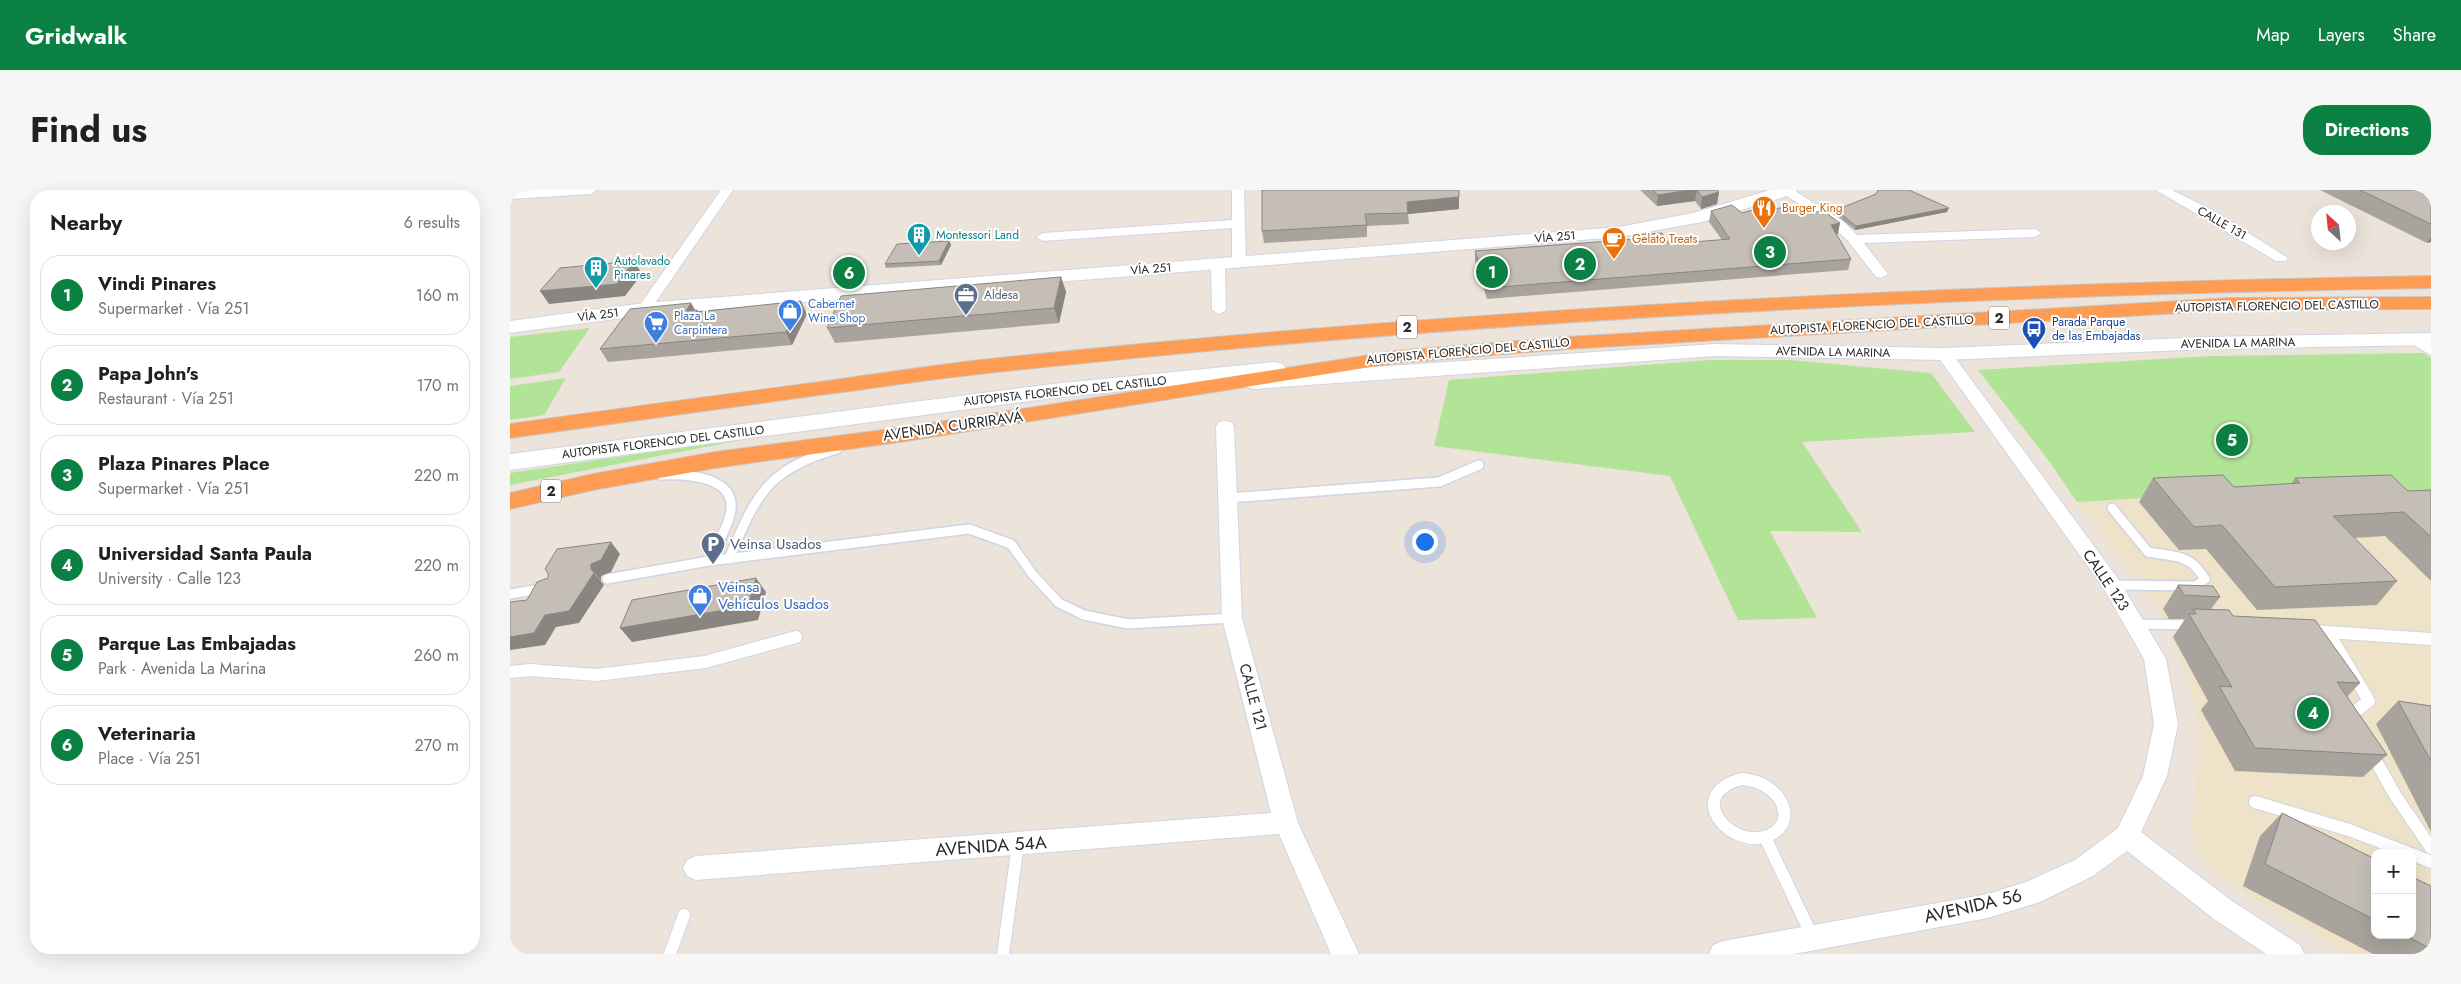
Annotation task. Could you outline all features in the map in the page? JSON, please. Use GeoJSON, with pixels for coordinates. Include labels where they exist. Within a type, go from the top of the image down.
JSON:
{"type":"FeatureCollection","features":[{"type":"Feature","properties":{"kind":"highway"},"geometry":{"type":"LineString","coordinates":[[2308,283],[2431,268]]}},
{"type":"Feature","properties":{"kind":"highway","name":"AUTOPISTA FLORENCIO DEL CASTILLO"},"geometry":{"type":"LineString","coordinates":[[510,431],[966,369],[1366,330],[1898,297],[2308,283],[2431,282]]}},
{"type":"Feature","properties":{"kind":"highway","name":"AUTOPISTA FLORENCIO DEL CASTILLO"},"geometry":{"type":"LineString","coordinates":[[1396,357],[1567,342],[2230,304],[2431,302]]}},
{"type":"Feature","properties":{"kind":"highway"},"geometry":{"type":"LineString","coordinates":[[1567,342],[1715,350]]}},
{"type":"Feature","properties":{"kind":"highway","name":"AVENIDA CURRIRAVÁ"},"geometry":{"type":"LineString","coordinates":[[510,501],[593,482],[715,460],[906,434],[1236,384],[1396,357]]}},
{"type":"Feature","properties":{"kind":"main road","name":"VÍA 251"},"geometry":{"type":"LineString","coordinates":[[510,327],[644,309],[1619,232],[1696,218],[1786,190]]}},
{"type":"Feature","properties":{"kind":"main road","name":"AVENIDA LA MARINA"},"geometry":{"type":"LineString","coordinates":[[1236,384],[1715,350],[1944,354],[2210,343],[2422,339]]}},
{"type":"Feature","properties":{"kind":"main road","name":"AUTOPISTA FLORENCIO DEL CASTILLO"},"geometry":{"type":"LineString","coordinates":[[510,462],[1052,391],[1396,357]]}},
{"type":"Feature","properties":{"kind":"street"},"geometry":{"type":"LineString","coordinates":[[510,195],[591,190]]}},
{"type":"Feature","properties":{"kind":"street"},"geometry":{"type":"LineString","coordinates":[[644,309],[727,190]]}},
{"type":"Feature","properties":{"kind":"street"},"geometry":{"type":"LineString","coordinates":[[1238,190],[1238,262]]}},
{"type":"Feature","properties":{"kind":"street"},"geometry":{"type":"LineString","coordinates":[[1786,190],[1838,224],[1854,239],[1881,274]]}},
{"type":"Feature","properties":{"kind":"street","name":"CALLE 131"},"geometry":{"type":"LineString","coordinates":[[2162,190],[2207,213],[2281,258]]}},
{"type":"Feature","properties":{"kind":"street"},"geometry":{"type":"LineString","coordinates":[[1043,237],[1238,224]]}},
{"type":"Feature","properties":{"kind":"street"},"geometry":{"type":"LineString","coordinates":[[1854,239],[2035,233]]}},
{"type":"Feature","properties":{"kind":"street"},"geometry":{"type":"LineString","coordinates":[[1218,264],[1218,310]]}},
{"type":"Feature","properties":{"kind":"street"},"geometry":{"type":"LineString","coordinates":[[2422,339],[2431,350]]}},
{"type":"Feature","properties":{"kind":"street","name":"CALLE 123"},"geometry":{"type":"LineString","coordinates":[[1944,354],[2112,585],[2155,659],[2166,724],[2155,776],[2127,836]]}},
{"type":"Feature","properties":{"kind":"street","name":"CALLE 121"},"geometry":{"type":"LineString","coordinates":[[1225,426],[1232,618],[1286,824],[1345,954]]}},
{"type":"Feature","properties":{"kind":"street","name":"AVENIDA 54A"},"geometry":{"type":"LineString","coordinates":[[696,868],[1286,824]]}},
{"type":"Feature","properties":{"kind":"street"},"geometry":{"type":"LineString","coordinates":[[2127,836],[2223,910],[2290,954]]}},
{"type":"Feature","properties":{"kind":"street","name":"AVENIDA 56"},"geometry":{"type":"LineString","coordinates":[[1724,954],[1988,906],[2031,893],[2084,868],[2127,836]]}},
{"type":"Feature","properties":{"kind":"lane"},"geometry":{"type":"LineString","coordinates":[[728,559],[750,508],[774,479],[794,465],[822,453],[906,434]]}},
{"type":"Feature","properties":{"kind":"lane"},"geometry":{"type":"LineString","coordinates":[[1228,498],[1439,482],[1479,465]]}},
{"type":"Feature","properties":{"kind":"lane"},"geometry":{"type":"LineString","coordinates":[[593,482],[667,475],[702,478],[719,484],[728,492],[732,511],[709,561]]}},
{"type":"Feature","properties":{"kind":"lane"},"geometry":{"type":"LineString","coordinates":[[2112,508],[2148,552],[2183,556],[2193,561],[2204,579],[2196,586],[2112,585]]}},
{"type":"Feature","properties":{"kind":"lane"},"geometry":{"type":"LineString","coordinates":[[607,578],[709,561],[969,528],[1011,544],[1033,575],[1059,603],[1084,615],[1128,624],[1205,622],[1232,618]]}},
{"type":"Feature","properties":{"kind":"lane"},"geometry":{"type":"LineString","coordinates":[[510,594],[552,587]]}},
{"type":"Feature","properties":{"kind":"lane"},"geometry":{"type":"LineString","coordinates":[[2135,624],[2202,626]]}},
{"type":"Feature","properties":{"kind":"lane"},"geometry":{"type":"LineString","coordinates":[[2299,630],[2431,638]]}},
{"type":"Feature","properties":{"kind":"lane"},"geometry":{"type":"LineString","coordinates":[[2328,632],[2370,701],[2353,713],[2353,722],[2396,795],[2431,848]]}},
{"type":"Feature","properties":{"kind":"lane"},"geometry":{"type":"LineString","coordinates":[[510,672],[530,670],[596,674],[705,662],[796,637]]}},
{"type":"Feature","properties":{"kind":"lane"},"geometry":{"type":"LineString","coordinates":[[1742,779],[1763,784],[1773,791],[1784,805],[1786,815],[1780,830],[1765,837],[1747,839],[1724,827],[1714,811],[1714,800],[1721,786],[1731,781],[1742,779]]}},
{"type":"Feature","properties":{"kind":"lane"},"geometry":{"type":"LineString","coordinates":[[2255,802],[2349,830],[2398,849]]}},
{"type":"Feature","properties":{"kind":"lane"},"geometry":{"type":"LineString","coordinates":[[1765,837],[1813,939]]}},
{"type":"Feature","properties":{"kind":"lane"},"geometry":{"type":"LineString","coordinates":[[1002,954],[1018,844]]}},
{"type":"Feature","properties":{"kind":"lane"},"geometry":{"type":"LineString","coordinates":[[2416,856],[2431,862]]}},
{"type":"Feature","properties":{"kind":"lane"},"geometry":{"type":"LineString","coordinates":[[670,954],[684,915]]}},
{"type":"Feature","properties":{"kind":"shaded area"},"geometry":{"type":"Polygon","coordinates":[[[2208,494],[2431,514],[2431,954],[2347,954],[2249,896],[2209,868],[2195,849],[2191,823],[2196,791],[2199,732],[2191,694],[2172,636],[2148,595],[2077,502],[2208,494]]]}},
{"type":"Feature","properties":{"kind":"green space"},"geometry":{"type":"Polygon","coordinates":[[[590,328],[559,372],[510,379],[510,337],[590,328]]]}},
{"type":"Feature","properties":{"kind":"green space"},"geometry":{"type":"Polygon","coordinates":[[[2423,353],[2431,358],[2431,491],[2208,494],[2077,502],[2049,461],[1978,370],[2210,356],[2423,353]]]}},
{"type":"Feature","properties":{"kind":"green space"},"geometry":{"type":"Polygon","coordinates":[[[1710,360],[1790,360],[1931,373],[1975,432],[1802,442],[1862,532],[1770,531],[1817,618],[1738,620],[1670,476],[1434,446],[1449,380],[1710,360]]]}},
{"type":"Feature","properties":{"kind":"green space"},"geometry":{"type":"Polygon","coordinates":[[[566,378],[544,415],[510,420],[510,386],[566,378]]]}},
{"type":"Feature","properties":{"kind":"green space"},"geometry":{"type":"Polygon","coordinates":[[[772,434],[510,485],[510,473],[772,434]]]}},
{"type":"Feature","properties":{"kind":"building"},"geometry":{"type":"Polygon","coordinates":[[[1262,190],[1459,190],[1459,197],[1407,202],[1408,213],[1365,214],[1367,225],[1262,231],[1262,190]]]}},
{"type":"Feature","properties":{"kind":"building"},"geometry":{"type":"Polygon","coordinates":[[[1653,190],[1690,190],[1658,195],[1653,190]]]}},
{"type":"Feature","properties":{"kind":"building"},"geometry":{"type":"Polygon","coordinates":[[[1697,190],[1717,190],[1719,192],[1702,197],[1697,190]]]}},
{"type":"Feature","properties":{"kind":"building"},"geometry":{"type":"Polygon","coordinates":[[[1878,190],[1909,190],[1949,208],[1856,226],[1836,210],[1876,194],[1878,190]]]}},
{"type":"Feature","properties":{"kind":"building"},"geometry":{"type":"Polygon","coordinates":[[[2360,190],[2431,190],[2431,224],[2360,190]]]}},
{"type":"Feature","properties":{"kind":"building"},"geometry":{"type":"Polygon","coordinates":[[[1732,205],[1742,213],[1763,207],[1771,209],[1799,206],[1811,214],[1822,210],[1840,223],[1831,225],[1851,259],[1487,288],[1475,251],[1637,239],[1635,235],[1662,233],[1669,244],[1730,239],[1711,211],[1732,205]]]}},
{"type":"Feature","properties":{"kind":"building","name":"Montessori Land"},"geometry":{"type":"Polygon","coordinates":[[[949,241],[939,261],[885,264],[897,244],[949,241]]]}},
{"type":"Feature","properties":{"kind":"building"},"geometry":{"type":"Polygon","coordinates":[[[634,261],[617,284],[540,291],[560,268],[634,261]]]}},
{"type":"Feature","properties":{"kind":"building"},"geometry":{"type":"Polygon","coordinates":[[[1061,277],[1054,308],[827,328],[841,296],[1061,277]]]}},
{"type":"Feature","properties":{"kind":"building"},"geometry":{"type":"Polygon","coordinates":[[[801,301],[786,332],[600,349],[630,309],[691,303],[686,311],[697,310],[696,312],[801,301]]]}},
{"type":"Feature","properties":{"kind":"building"},"geometry":{"type":"Polygon","coordinates":[[[2223,475],[2234,487],[2300,483],[2295,478],[2391,475],[2408,491],[2431,490],[2431,537],[2404,512],[2333,516],[2397,581],[2275,587],[2222,525],[2194,527],[2153,478],[2223,475]]]}},
{"type":"Feature","properties":{"kind":"building"},"geometry":{"type":"Polygon","coordinates":[[[611,542],[601,560],[591,564],[591,569],[594,573],[569,611],[545,615],[534,633],[510,637],[510,602],[527,600],[537,582],[548,578],[548,573],[545,569],[557,549],[611,542]]]}},
{"type":"Feature","properties":{"kind":"building"},"geometry":{"type":"Polygon","coordinates":[[[756,578],[748,606],[620,628],[632,600],[756,578]]]}},
{"type":"Feature","properties":{"kind":"building"},"geometry":{"type":"Polygon","coordinates":[[[2178,585],[2213,586],[2220,597],[2184,595],[2178,585]]]}},
{"type":"Feature","properties":{"kind":"building"},"geometry":{"type":"Polygon","coordinates":[[[2193,609],[2229,610],[2233,616],[2315,620],[2360,683],[2337,682],[2387,755],[2255,748],[2219,686],[2232,687],[2189,614],[2196,614],[2193,609]]]}},
{"type":"Feature","properties":{"kind":"building"},"geometry":{"type":"Polygon","coordinates":[[[2398,701],[2431,706],[2431,761],[2398,701]]]}},
{"type":"Feature","properties":{"kind":"building"},"geometry":{"type":"Polygon","coordinates":[[[2282,813],[2371,857],[2371,918],[2265,864],[2282,813]]]}},
{"type":"Feature","properties":{"kind":"building"},"geometry":{"type":"Polygon","coordinates":[[[2416,879],[2431,886],[2431,949],[2412,939],[2416,939],[2416,879]]]}},
{"type":"Feature","properties":{"kind":"place","name":"Burger King"},"geometry":{"type":"Point","coordinates":[1764,229]}},
{"type":"Feature","properties":{"kind":"place","name":"Plaza Pinares Place"},"geometry":{"type":"Point","coordinates":[1770,252]}},
{"type":"Feature","properties":{"kind":"place","name":"Montessori Land"},"geometry":{"type":"Point","coordinates":[919,256]}},
{"type":"Feature","properties":{"kind":"place","name":"Gelato Treats"},"geometry":{"type":"Point","coordinates":[1614,260]}},
{"type":"Feature","properties":{"kind":"place","name":"Papa John's"},"geometry":{"type":"Point","coordinates":[1580,264]}},
{"type":"Feature","properties":{"kind":"place","name":"Vindi Pinares"},"geometry":{"type":"Point","coordinates":[1492,272]}},
{"type":"Feature","properties":{"kind":"place","name":"Veterinaria"},"geometry":{"type":"Point","coordinates":[849,273]}},
{"type":"Feature","properties":{"kind":"place","name":"Autolavado Pinares"},"geometry":{"type":"Point","coordinates":[596,289]}},
{"type":"Feature","properties":{"kind":"place","name":"Aldesa"},"geometry":{"type":"Point","coordinates":[966,316]}},
{"type":"Feature","properties":{"kind":"place","name":"Cabernet Wine Shop"},"geometry":{"type":"Point","coordinates":[790,332]}},
{"type":"Feature","properties":{"kind":"place","name":"Plaza La Carpintera"},"geometry":{"type":"Point","coordinates":[656,344]}},
{"type":"Feature","properties":{"kind":"place","name":"Parada Parque de las Embajadas"},"geometry":{"type":"Point","coordinates":[2034,350]}},
{"type":"Feature","properties":{"kind":"place","name":"Parque Las Embajadas"},"geometry":{"type":"Point","coordinates":[2232,440]}},
{"type":"Feature","properties":{"kind":"place","name":"Veinsa Usados"},"geometry":{"type":"Point","coordinates":[713,565]}},
{"type":"Feature","properties":{"kind":"place","name":"Veinsa Vehículos Usados"},"geometry":{"type":"Point","coordinates":[700,617]}},
{"type":"Feature","properties":{"kind":"place","name":"Universidad Santa Paula"},"geometry":{"type":"Point","coordinates":[2313,713]}}]}
